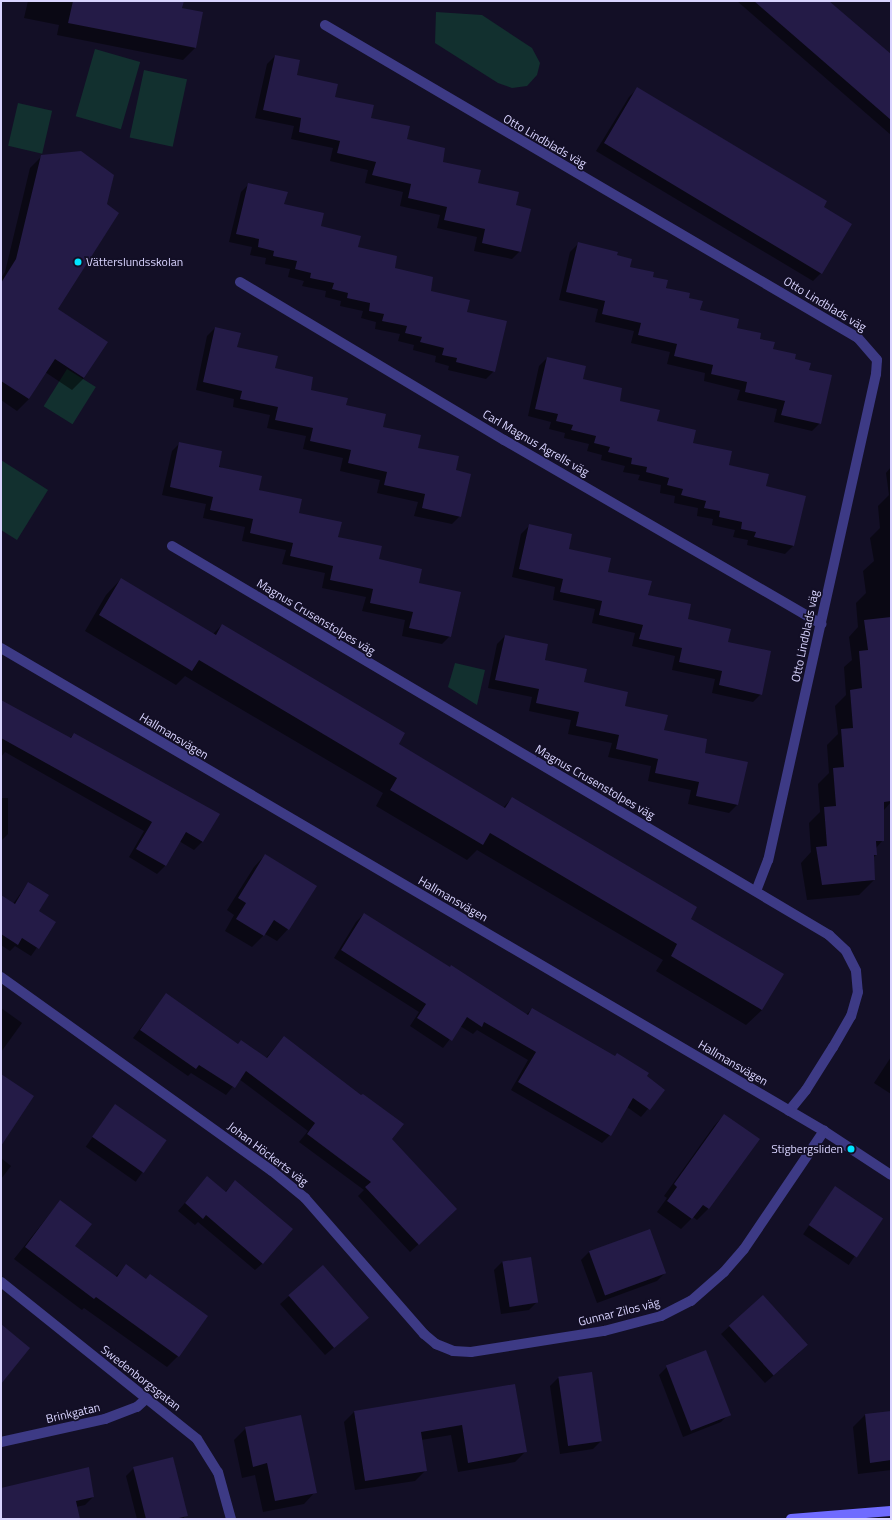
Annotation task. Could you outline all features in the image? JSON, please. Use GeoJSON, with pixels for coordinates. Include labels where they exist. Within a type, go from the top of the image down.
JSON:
{"type":"FeatureCollection","features":[{"type":"Feature","properties":{"kind":"street","name":"Otto Lindblads väg"},"geometry":{"type":"LineString","coordinates":[[325,25],[858,338],[868,347],[876,360],[876,374],[768,860],[756,891]]}},
{"type":"Feature","properties":{"kind":"street","name":"Carl Magnus Agrells väg"},"geometry":{"type":"LineString","coordinates":[[240,282],[821,624]]}},
{"type":"Feature","properties":{"kind":"street","name":"Magnus Crusenstolpes väg"},"geometry":{"type":"LineString","coordinates":[[172,546],[829,935],[846,951],[856,971],[858,992],[851,1016],[806,1090],[789,1110]]}},
{"type":"Feature","properties":{"kind":"street","name":"Hallmansvägen"},"geometry":{"type":"LineString","coordinates":[[1,648],[789,1110],[891,1175]]}},
{"type":"Feature","properties":{"kind":"street","name":"Johan Höckerts väg"},"geometry":{"type":"LineString","coordinates":[[1,977],[272,1171],[299,1194],[424,1334],[436,1344],[453,1351],[472,1352],[502,1348]]}},
{"type":"Feature","properties":{"kind":"street","name":"Gunnar Zilos väg"},"geometry":{"type":"LineString","coordinates":[[502,1348],[604,1331],[661,1316],[691,1301],[724,1272],[744,1249],[824,1131]]}},
{"type":"Feature","properties":{"kind":"street","name":"Swedenborgsgatan"},"geometry":{"type":"LineString","coordinates":[[1,1282],[49,1323],[147,1398],[196,1439],[218,1472],[231,1519]]}},
{"type":"Feature","properties":{"kind":"street","name":"Brinkgatan"},"geometry":{"type":"LineString","coordinates":[[1,1442],[105,1420],[137,1407],[147,1398]]}},
{"type":"Feature","properties":{"kind":"street"},"geometry":{"type":"LineString","coordinates":[[791,1519],[891,1511]]}},
{"type":"Feature","properties":{"kind":"green space"},"geometry":{"type":"Polygon","coordinates":[[[436,12],[482,15],[532,48],[540,63],[537,75],[527,86],[512,88],[498,83],[435,43],[436,12]]]}},
{"type":"Feature","properties":{"kind":"green space"},"geometry":{"type":"Polygon","coordinates":[[[95,49],[140,62],[121,129],[76,116],[95,49]]]}},
{"type":"Feature","properties":{"kind":"green space"},"geometry":{"type":"Polygon","coordinates":[[[144,70],[187,79],[173,147],[130,137],[144,70]]]}},
{"type":"Feature","properties":{"kind":"green space"},"geometry":{"type":"Polygon","coordinates":[[[18,103],[52,111],[42,154],[8,146],[18,103]]]}},
{"type":"Feature","properties":{"kind":"green space"},"geometry":{"type":"Polygon","coordinates":[[[67,369],[96,387],[73,424],[44,406],[67,369]]]}},
{"type":"Feature","properties":{"kind":"green space"},"geometry":{"type":"Polygon","coordinates":[[[1,460],[48,490],[17,540],[1,530],[1,460]]]}},
{"type":"Feature","properties":{"kind":"green space"},"geometry":{"type":"Polygon","coordinates":[[[455,663],[485,670],[477,705],[448,687],[455,663]]]}},
{"type":"Feature","properties":{"kind":"building"},"geometry":{"type":"Polygon","coordinates":[[[73,1],[184,1],[182,8],[203,12],[196,48],[68,23],[73,1]]]}},
{"type":"Feature","properties":{"kind":"building"},"geometry":{"type":"Polygon","coordinates":[[[754,1],[829,1],[891,54],[891,120],[754,1]]]}},
{"type":"Feature","properties":{"kind":"building"},"geometry":{"type":"Polygon","coordinates":[[[275,55],[300,60],[297,75],[338,84],[335,97],[374,105],[371,118],[410,126],[407,139],[445,148],[443,162],[481,170],[478,183],[519,192],[516,205],[531,209],[521,252],[482,243],[485,229],[444,220],[447,207],[408,198],[411,184],[372,175],[376,162],[337,153],[340,141],[299,132],[301,118],[263,110],[275,55]]]}},
{"type":"Feature","properties":{"kind":"building"},"geometry":{"type":"Polygon","coordinates":[[[637,87],[827,201],[824,207],[852,224],[822,274],[604,143],[637,87]]]}},
{"type":"Feature","properties":{"kind":"building"},"geometry":{"type":"Polygon","coordinates":[[[81,151],[114,175],[107,204],[119,213],[58,309],[108,342],[84,378],[55,359],[29,399],[1,381],[1,283],[16,259],[41,155],[81,151]]]}},
{"type":"Feature","properties":{"kind":"building"},"geometry":{"type":"Polygon","coordinates":[[[248,183],[288,192],[284,204],[324,213],[321,226],[361,236],[358,247],[397,256],[395,268],[433,277],[431,291],[470,300],[467,312],[507,321],[495,372],[456,362],[457,358],[442,355],[444,348],[420,342],[422,337],[405,333],[407,326],[382,321],[384,314],[369,311],[370,303],[347,298],[348,293],[332,289],[334,283],[310,278],[311,273],[295,269],[297,261],[273,256],[274,251],[258,247],[259,239],[236,234],[248,183]]]}},
{"type":"Feature","properties":{"kind":"building"},"geometry":{"type":"Polygon","coordinates":[[[578,242],[618,252],[617,255],[632,259],[630,267],[654,272],[653,277],[668,280],[666,288],[690,293],[689,298],[703,301],[700,310],[739,319],[737,328],[761,333],[760,339],[775,342],[773,349],[796,354],[795,359],[811,363],[809,370],[832,375],[821,424],[781,415],[785,401],[745,392],[747,382],[711,374],[713,365],[674,356],[677,344],[638,335],[641,323],[602,314],[605,301],[566,292],[578,242]]]}},
{"type":"Feature","properties":{"kind":"building"},"geometry":{"type":"Polygon","coordinates":[[[215,327],[241,333],[237,347],[278,356],[275,368],[313,377],[311,390],[348,398],[346,405],[386,414],[383,427],[421,435],[418,448],[459,456],[456,470],[471,474],[461,517],[422,508],[425,494],[384,485],[387,472],[348,463],[351,450],[310,441],[313,428],[275,420],[278,407],[240,399],[242,391],[203,382],[215,327]]]}},
{"type":"Feature","properties":{"kind":"building"},"geometry":{"type":"Polygon","coordinates":[[[547,357],[586,366],[583,379],[622,388],[620,401],[660,410],[657,421],[696,430],[693,443],[732,451],[729,465],[769,474],[766,486],[806,496],[794,546],[754,537],[756,532],[741,529],[742,522],[719,517],[720,511],[704,508],[706,501],[681,495],[683,489],[667,485],[669,478],[646,472],[647,467],[631,464],[632,458],[608,452],[610,447],[594,443],[596,436],[571,430],[573,425],[556,421],[558,414],[535,409],[547,357]]]}},
{"type":"Feature","properties":{"kind":"building"},"geometry":{"type":"Polygon","coordinates":[[[179,442],[222,451],[219,467],[262,476],[259,490],[302,499],[299,513],[342,522],[338,537],[382,546],[379,559],[422,569],[419,583],[461,592],[451,637],[409,628],[413,612],[370,603],[373,589],[330,580],[333,566],[290,556],[293,543],[250,533],[253,519],[210,510],[213,497],[170,487],[179,442]]]}},
{"type":"Feature","properties":{"kind":"building"},"geometry":{"type":"Polygon","coordinates":[[[529,524],[572,534],[569,549],[611,558],[608,572],[652,581],[648,595],[691,604],[688,619],[731,629],[728,642],[771,651],[762,695],[719,685],[722,671],[679,662],[682,648],[639,639],[643,625],[599,615],[602,601],[560,592],[563,579],[519,569],[529,524]]]}},
{"type":"Feature","properties":{"kind":"building"},"geometry":{"type":"Polygon","coordinates":[[[121,578],[216,635],[222,624],[405,733],[399,744],[505,808],[512,797],[697,907],[691,919],[784,974],[762,1010],[671,956],[677,944],[490,833],[483,845],[390,790],[397,778],[199,660],[192,671],[99,615],[121,578]]]}},
{"type":"Feature","properties":{"kind":"building"},"geometry":{"type":"Polygon","coordinates":[[[891,617],[891,801],[884,802],[884,841],[876,841],[877,855],[874,855],[875,880],[822,885],[816,847],[827,846],[824,807],[836,806],[833,768],[844,767],[841,729],[853,728],[850,690],[862,688],[859,651],[868,650],[864,620],[891,617]]]}},
{"type":"Feature","properties":{"kind":"building"},"geometry":{"type":"Polygon","coordinates":[[[505,635],[548,644],[545,660],[587,669],[584,682],[628,692],[625,706],[668,715],[664,730],[707,739],[705,753],[748,762],[738,805],[696,796],[699,782],[655,773],[658,759],[616,749],[619,735],[576,726],[579,712],[536,703],[539,689],[495,680],[505,635]]]}},
{"type":"Feature","properties":{"kind":"building"},"geometry":{"type":"Polygon","coordinates":[[[1,700],[71,738],[74,733],[220,814],[203,842],[186,832],[166,866],[136,849],[152,822],[1,738],[1,700]]]}},
{"type":"Feature","properties":{"kind":"building"},"geometry":{"type":"Polygon","coordinates":[[[265,854],[317,886],[289,930],[274,920],[264,936],[236,919],[246,903],[238,898],[265,854]]]}},
{"type":"Feature","properties":{"kind":"building"},"geometry":{"type":"Polygon","coordinates":[[[28,882],[49,895],[39,911],[56,922],[39,949],[22,938],[18,945],[1,934],[1,895],[15,904],[28,882]]]}},
{"type":"Feature","properties":{"kind":"building"},"geometry":{"type":"Polygon","coordinates":[[[364,913],[450,967],[451,965],[528,1015],[532,1008],[615,1056],[617,1053],[649,1073],[647,1076],[665,1090],[650,1110],[633,1098],[611,1136],[518,1082],[536,1052],[484,1022],[482,1027],[467,1017],[452,1041],[417,1018],[426,1004],[341,950],[364,913]]]}},
{"type":"Feature","properties":{"kind":"building"},"geometry":{"type":"Polygon","coordinates":[[[166,993],[238,1044],[241,1040],[267,1058],[284,1036],[361,1095],[363,1094],[404,1124],[392,1139],[457,1209],[419,1245],[365,1187],[371,1182],[307,1134],[315,1123],[246,1071],[235,1088],[199,1065],[196,1069],[140,1030],[166,993]]]}},
{"type":"Feature","properties":{"kind":"building"},"geometry":{"type":"Polygon","coordinates":[[[1,1074],[34,1096],[1,1146],[1,1074]]]}},
{"type":"Feature","properties":{"kind":"building"},"geometry":{"type":"Polygon","coordinates":[[[115,1104],[167,1140],[144,1173],[92,1137],[115,1104]]]}},
{"type":"Feature","properties":{"kind":"building"},"geometry":{"type":"Polygon","coordinates":[[[724,1114],[760,1139],[709,1209],[703,1205],[692,1219],[667,1201],[677,1187],[674,1184],[724,1114]]]}},
{"type":"Feature","properties":{"kind":"building"},"geometry":{"type":"Polygon","coordinates":[[[207,1176],[226,1192],[235,1180],[293,1229],[263,1264],[206,1215],[203,1219],[185,1203],[207,1176]]]}},
{"type":"Feature","properties":{"kind":"building"},"geometry":{"type":"Polygon","coordinates":[[[835,1186],[883,1218],[857,1257],[809,1225],[835,1186]]]}},
{"type":"Feature","properties":{"kind":"building"},"geometry":{"type":"Polygon","coordinates":[[[60,1200],[92,1224],[75,1246],[117,1277],[126,1264],[146,1279],[150,1274],[208,1316],[179,1357],[96,1297],[94,1299],[25,1247],[60,1200]]]}},
{"type":"Feature","properties":{"kind":"building"},"geometry":{"type":"Polygon","coordinates":[[[650,1229],[666,1273],[605,1295],[589,1251],[650,1229]]]}},
{"type":"Feature","properties":{"kind":"building"},"geometry":{"type":"Polygon","coordinates":[[[531,1257],[538,1302],[510,1307],[502,1262],[531,1257]]]}},
{"type":"Feature","properties":{"kind":"building"},"geometry":{"type":"Polygon","coordinates":[[[323,1265],[369,1318],[334,1348],[288,1295],[323,1265]]]}},
{"type":"Feature","properties":{"kind":"building"},"geometry":{"type":"Polygon","coordinates":[[[763,1295],[808,1345],[774,1376],[729,1326],[763,1295]]]}},
{"type":"Feature","properties":{"kind":"building"},"geometry":{"type":"Polygon","coordinates":[[[1,1324],[30,1348],[1,1384],[1,1324]]]}},
{"type":"Feature","properties":{"kind":"building"},"geometry":{"type":"Polygon","coordinates":[[[706,1350],[731,1415],[691,1431],[666,1365],[706,1350]]]}},
{"type":"Feature","properties":{"kind":"building"},"geometry":{"type":"Polygon","coordinates":[[[592,1372],[602,1441],[568,1446],[558,1377],[592,1372]]]}},
{"type":"Feature","properties":{"kind":"building"},"geometry":{"type":"Polygon","coordinates":[[[515,1384],[527,1452],[468,1463],[462,1425],[421,1432],[427,1471],[365,1481],[354,1411],[515,1384]]]}},
{"type":"Feature","properties":{"kind":"building"},"geometry":{"type":"Polygon","coordinates":[[[891,1411],[891,1460],[870,1463],[865,1414],[891,1411]]]}},
{"type":"Feature","properties":{"kind":"building"},"geometry":{"type":"Polygon","coordinates":[[[301,1415],[317,1493],[275,1501],[267,1463],[253,1467],[245,1427],[301,1415]]]}},
{"type":"Feature","properties":{"kind":"building"},"geometry":{"type":"Polygon","coordinates":[[[173,1457],[188,1516],[174,1519],[146,1519],[133,1467],[173,1457]]]}},
{"type":"Feature","properties":{"kind":"building"},"geometry":{"type":"Polygon","coordinates":[[[89,1467],[94,1497],[76,1501],[80,1519],[1,1519],[1,1488],[89,1467]]]}},
{"type":"Feature","properties":{"kind":"place","name":"Vätterslundsskolan"},"geometry":{"type":"Point","coordinates":[78,262]}},
{"type":"Feature","properties":{"kind":"place","name":"Stigbergsliden"},"geometry":{"type":"Point","coordinates":[851,1149]}}]}
